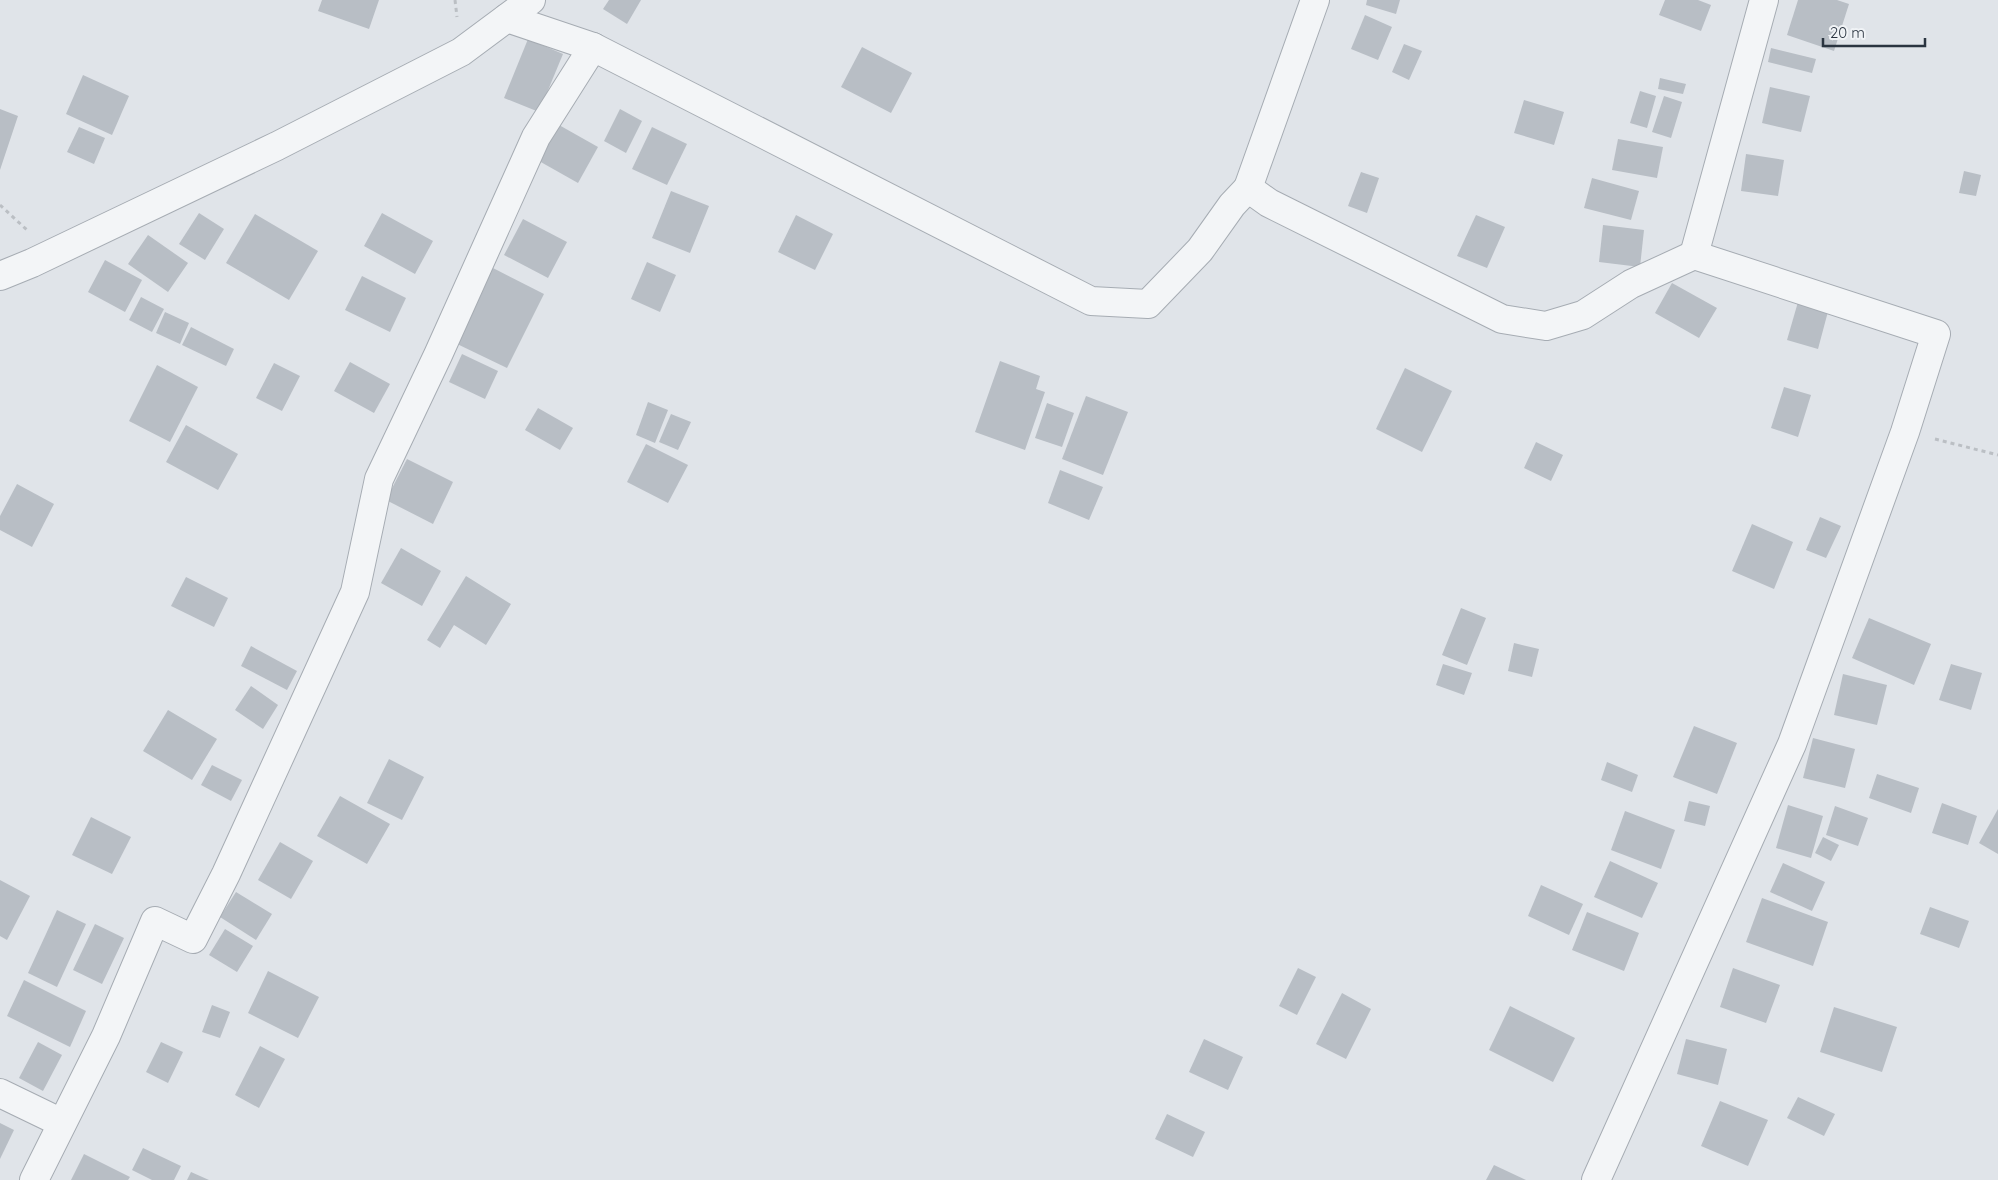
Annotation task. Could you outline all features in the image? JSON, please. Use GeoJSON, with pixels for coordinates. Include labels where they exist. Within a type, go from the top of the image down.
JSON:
{"type":"FeatureCollection","features":[{"type":"Feature","properties":{"kind":"street"},"geometry":{"type":"LineString","coordinates":[[0,276],[32,263],[278,146],[461,52],[531,0]]}},
{"type":"Feature","properties":{"kind":"street"},"geometry":{"type":"LineString","coordinates":[[507,18],[593,47],[1091,301],[1148,304],[1200,250],[1232,205],[1248,188],[1315,0]]}},
{"type":"Feature","properties":{"kind":"street"},"geometry":{"type":"LineString","coordinates":[[1694,255],[1764,0]]}},
{"type":"Feature","properties":{"kind":"street"},"geometry":{"type":"LineString","coordinates":[[34,1180],[106,1036],[155,921],[193,939],[226,874],[355,592],[379,479],[438,355],[536,137],[593,47]]}},
{"type":"Feature","properties":{"kind":"street"},"geometry":{"type":"LineString","coordinates":[[1248,188],[1269,203],[1502,319],[1546,326],[1583,315],[1632,284],[1694,255],[1936,334],[1905,432],[1792,744],[1596,1180]]}},
{"type":"Feature","properties":{"kind":"street"},"geometry":{"type":"LineString","coordinates":[[0,1093],[62,1123]]}},
{"type":"Feature","properties":{"kind":"path"},"geometry":{"type":"LineString","coordinates":[[1905,432],[1998,455]]}},
{"type":"Feature","properties":{"kind":"building"},"geometry":{"type":"Polygon","coordinates":[[[322,0],[379,0],[369,29],[318,11],[322,0]]]}},
{"type":"Feature","properties":{"kind":"building"},"geometry":{"type":"Polygon","coordinates":[[[609,0],[641,0],[627,24],[603,9],[609,0]]]}},
{"type":"Feature","properties":{"kind":"building"},"geometry":{"type":"Polygon","coordinates":[[[1367,0],[1400,0],[1396,14],[1366,5],[1367,0]]]}},
{"type":"Feature","properties":{"kind":"building"},"geometry":{"type":"Polygon","coordinates":[[[1665,0],[1698,0],[1711,5],[1701,31],[1659,15],[1665,0]]]}},
{"type":"Feature","properties":{"kind":"building"},"geometry":{"type":"Polygon","coordinates":[[[1798,0],[1837,0],[1849,4],[1834,51],[1787,35],[1798,0]]]}},
{"type":"Feature","properties":{"kind":"building"},"geometry":{"type":"Polygon","coordinates":[[[1365,15],[1392,27],[1378,60],[1351,49],[1365,15]]]}},
{"type":"Feature","properties":{"kind":"building"},"geometry":{"type":"Polygon","coordinates":[[[528,39],[563,54],[539,112],[504,98],[528,39]]]}},
{"type":"Feature","properties":{"kind":"building"},"geometry":{"type":"Polygon","coordinates":[[[1404,44],[1422,51],[1409,80],[1392,72],[1404,44]]]}},
{"type":"Feature","properties":{"kind":"building"},"geometry":{"type":"Polygon","coordinates":[[[862,47],[912,73],[891,113],[841,87],[862,47]]]}},
{"type":"Feature","properties":{"kind":"building"},"geometry":{"type":"Polygon","coordinates":[[[1771,48],[1816,59],[1812,73],[1768,62],[1771,48]]]}},
{"type":"Feature","properties":{"kind":"building"},"geometry":{"type":"Polygon","coordinates":[[[83,75],[129,96],[112,135],[66,114],[83,75]]]}},
{"type":"Feature","properties":{"kind":"building"},"geometry":{"type":"Polygon","coordinates":[[[1660,78],[1686,84],[1683,94],[1658,89],[1660,78]]]}},
{"type":"Feature","properties":{"kind":"building"},"geometry":{"type":"Polygon","coordinates":[[[1770,87],[1810,96],[1801,132],[1762,123],[1770,87]]]}},
{"type":"Feature","properties":{"kind":"building"},"geometry":{"type":"Polygon","coordinates":[[[1640,91],[1656,96],[1647,128],[1630,123],[1640,91]]]}},
{"type":"Feature","properties":{"kind":"building"},"geometry":{"type":"Polygon","coordinates":[[[1664,96],[1682,102],[1671,138],[1652,132],[1664,96]]]}},
{"type":"Feature","properties":{"kind":"building"},"geometry":{"type":"Polygon","coordinates":[[[1524,100],[1564,112],[1554,145],[1514,133],[1524,100]]]}},
{"type":"Feature","properties":{"kind":"building"},"geometry":{"type":"Polygon","coordinates":[[[0,109],[18,116],[0,170],[0,109]]]}},
{"type":"Feature","properties":{"kind":"building"},"geometry":{"type":"Polygon","coordinates":[[[620,109],[642,121],[626,153],[604,141],[620,109]]]}},
{"type":"Feature","properties":{"kind":"building"},"geometry":{"type":"Polygon","coordinates":[[[559,125],[598,147],[578,183],[539,161],[559,125]]]}},
{"type":"Feature","properties":{"kind":"building"},"geometry":{"type":"Polygon","coordinates":[[[79,127],[105,138],[94,164],[67,152],[79,127]]]}},
{"type":"Feature","properties":{"kind":"building"},"geometry":{"type":"Polygon","coordinates":[[[652,127],[687,144],[667,185],[632,169],[652,127]]]}},
{"type":"Feature","properties":{"kind":"building"},"geometry":{"type":"Polygon","coordinates":[[[1618,139],[1663,147],[1657,178],[1612,170],[1618,139]]]}},
{"type":"Feature","properties":{"kind":"building"},"geometry":{"type":"Polygon","coordinates":[[[1746,154],[1784,160],[1778,196],[1741,191],[1746,154]]]}},
{"type":"Feature","properties":{"kind":"building"},"geometry":{"type":"Polygon","coordinates":[[[1964,171],[1981,175],[1976,196],[1959,193],[1964,171]]]}},
{"type":"Feature","properties":{"kind":"building"},"geometry":{"type":"Polygon","coordinates":[[[1361,172],[1379,178],[1367,213],[1348,206],[1361,172]]]}},
{"type":"Feature","properties":{"kind":"building"},"geometry":{"type":"Polygon","coordinates":[[[1592,178],[1639,191],[1631,220],[1584,208],[1592,178]]]}},
{"type":"Feature","properties":{"kind":"building"},"geometry":{"type":"Polygon","coordinates":[[[671,191],[709,206],[690,253],[652,238],[671,191]]]}},
{"type":"Feature","properties":{"kind":"building"},"geometry":{"type":"Polygon","coordinates":[[[199,213],[224,229],[205,260],[179,244],[199,213]]]}},
{"type":"Feature","properties":{"kind":"building"},"geometry":{"type":"Polygon","coordinates":[[[382,213],[433,241],[415,274],[364,246],[382,213]]]}},
{"type":"Feature","properties":{"kind":"building"},"geometry":{"type":"Polygon","coordinates":[[[255,214],[318,251],[289,300],[226,263],[255,214]]]}},
{"type":"Feature","properties":{"kind":"building"},"geometry":{"type":"Polygon","coordinates":[[[796,215],[833,234],[815,270],[778,252],[796,215]]]}},
{"type":"Feature","properties":{"kind":"building"},"geometry":{"type":"Polygon","coordinates":[[[1476,215],[1505,227],[1487,268],[1457,256],[1476,215]]]}},
{"type":"Feature","properties":{"kind":"building"},"geometry":{"type":"Polygon","coordinates":[[[523,219],[567,242],[548,278],[504,255],[523,219]]]}},
{"type":"Feature","properties":{"kind":"building"},"geometry":{"type":"Polygon","coordinates":[[[1603,225],[1644,230],[1640,267],[1599,262],[1603,225]]]}},
{"type":"Feature","properties":{"kind":"building"},"geometry":{"type":"Polygon","coordinates":[[[148,235],[188,263],[168,292],[128,264],[148,235]]]}},
{"type":"Feature","properties":{"kind":"building"},"geometry":{"type":"Polygon","coordinates":[[[105,260],[142,280],[125,312],[88,292],[105,260]]]}},
{"type":"Feature","properties":{"kind":"building"},"geometry":{"type":"Polygon","coordinates":[[[647,262],[676,275],[660,312],[631,299],[647,262]]]}},
{"type":"Feature","properties":{"kind":"building"},"geometry":{"type":"Polygon","coordinates":[[[491,267],[544,294],[507,368],[453,342],[491,267]]]}},
{"type":"Feature","properties":{"kind":"building"},"geometry":{"type":"Polygon","coordinates":[[[362,276],[406,298],[390,332],[345,310],[362,276]]]}},
{"type":"Feature","properties":{"kind":"building"},"geometry":{"type":"Polygon","coordinates":[[[1672,283],[1717,308],[1699,338],[1655,313],[1672,283]]]}},
{"type":"Feature","properties":{"kind":"building"},"geometry":{"type":"Polygon","coordinates":[[[1800,295],[1830,304],[1818,349],[1787,340],[1800,295]]]}},
{"type":"Feature","properties":{"kind":"building"},"geometry":{"type":"Polygon","coordinates":[[[141,297],[164,309],[152,332],[129,320],[141,297]]]}},
{"type":"Feature","properties":{"kind":"building"},"geometry":{"type":"Polygon","coordinates":[[[165,312],[189,323],[180,344],[156,333],[165,312]]]}},
{"type":"Feature","properties":{"kind":"building"},"geometry":{"type":"Polygon","coordinates":[[[191,327],[234,349],[226,366],[182,345],[191,327]]]}},
{"type":"Feature","properties":{"kind":"building"},"geometry":{"type":"Polygon","coordinates":[[[462,354],[498,371],[485,399],[449,382],[462,354]]]}},
{"type":"Feature","properties":{"kind":"building"},"geometry":{"type":"Polygon","coordinates":[[[1000,361],[1040,376],[1036,389],[1045,392],[1025,450],[975,432],[1000,361]]]}},
{"type":"Feature","properties":{"kind":"building"},"geometry":{"type":"Polygon","coordinates":[[[350,362],[390,384],[374,413],[334,391],[350,362]]]}},
{"type":"Feature","properties":{"kind":"building"},"geometry":{"type":"Polygon","coordinates":[[[274,363],[300,376],[282,411],[256,398],[274,363]]]}},
{"type":"Feature","properties":{"kind":"building"},"geometry":{"type":"Polygon","coordinates":[[[157,365],[198,387],[170,442],[129,421],[157,365]]]}},
{"type":"Feature","properties":{"kind":"building"},"geometry":{"type":"Polygon","coordinates":[[[1405,368],[1452,391],[1422,452],[1376,429],[1405,368]]]}},
{"type":"Feature","properties":{"kind":"building"},"geometry":{"type":"Polygon","coordinates":[[[1784,387],[1811,395],[1798,437],[1771,428],[1784,387]]]}},
{"type":"Feature","properties":{"kind":"building"},"geometry":{"type":"Polygon","coordinates":[[[1086,396],[1128,412],[1103,475],[1062,459],[1086,396]]]}},
{"type":"Feature","properties":{"kind":"building"},"geometry":{"type":"Polygon","coordinates":[[[648,402],[668,410],[655,443],[636,435],[648,402]]]}},
{"type":"Feature","properties":{"kind":"building"},"geometry":{"type":"Polygon","coordinates":[[[1047,403],[1074,413],[1062,447],[1035,438],[1047,403]]]}},
{"type":"Feature","properties":{"kind":"building"},"geometry":{"type":"Polygon","coordinates":[[[538,408],[573,428],[560,450],[525,430],[538,408]]]}},
{"type":"Feature","properties":{"kind":"building"},"geometry":{"type":"Polygon","coordinates":[[[671,414],[691,422],[678,450],[659,442],[671,414]]]}},
{"type":"Feature","properties":{"kind":"building"},"geometry":{"type":"Polygon","coordinates":[[[186,425],[238,454],[218,490],[166,462],[186,425]]]}},
{"type":"Feature","properties":{"kind":"building"},"geometry":{"type":"Polygon","coordinates":[[[1536,442],[1563,455],[1551,481],[1524,468],[1536,442]]]}},
{"type":"Feature","properties":{"kind":"building"},"geometry":{"type":"Polygon","coordinates":[[[646,444],[688,465],[668,503],[627,482],[646,444]]]}},
{"type":"Feature","properties":{"kind":"building"},"geometry":{"type":"Polygon","coordinates":[[[407,459],[453,482],[433,524],[386,500],[407,459]]]}},
{"type":"Feature","properties":{"kind":"building"},"geometry":{"type":"Polygon","coordinates":[[[1060,470],[1103,487],[1089,520],[1048,503],[1060,470]]]}},
{"type":"Feature","properties":{"kind":"building"},"geometry":{"type":"Polygon","coordinates":[[[17,484],[54,504],[32,547],[0,530],[0,516],[17,484]]]}},
{"type":"Feature","properties":{"kind":"building"},"geometry":{"type":"Polygon","coordinates":[[[1820,517],[1841,526],[1826,558],[1806,550],[1820,517]]]}},
{"type":"Feature","properties":{"kind":"building"},"geometry":{"type":"Polygon","coordinates":[[[1752,524],[1793,542],[1774,589],[1732,571],[1752,524]]]}},
{"type":"Feature","properties":{"kind":"building"},"geometry":{"type":"Polygon","coordinates":[[[401,548],[441,571],[422,606],[381,583],[401,548]]]}},
{"type":"Feature","properties":{"kind":"building"},"geometry":{"type":"Polygon","coordinates":[[[466,576],[511,604],[486,645],[454,625],[440,648],[427,640],[466,576]]]}},
{"type":"Feature","properties":{"kind":"building"},"geometry":{"type":"Polygon","coordinates":[[[186,577],[228,598],[214,627],[171,606],[186,577]]]}},
{"type":"Feature","properties":{"kind":"building"},"geometry":{"type":"Polygon","coordinates":[[[1461,608],[1486,618],[1467,665],[1442,655],[1461,608]]]}},
{"type":"Feature","properties":{"kind":"building"},"geometry":{"type":"Polygon","coordinates":[[[1869,618],[1931,644],[1914,685],[1852,658],[1869,618]]]}},
{"type":"Feature","properties":{"kind":"building"},"geometry":{"type":"Polygon","coordinates":[[[1514,643],[1539,649],[1532,677],[1508,671],[1514,643]]]}},
{"type":"Feature","properties":{"kind":"building"},"geometry":{"type":"Polygon","coordinates":[[[251,646],[297,671],[287,690],[241,666],[251,646]]]}},
{"type":"Feature","properties":{"kind":"building"},"geometry":{"type":"Polygon","coordinates":[[[1443,664],[1472,673],[1464,695],[1436,685],[1443,664]]]}},
{"type":"Feature","properties":{"kind":"building"},"geometry":{"type":"Polygon","coordinates":[[[1951,664],[1982,673],[1971,710],[1939,700],[1951,664]]]}},
{"type":"Feature","properties":{"kind":"building"},"geometry":{"type":"Polygon","coordinates":[[[1843,674],[1887,685],[1877,725],[1834,715],[1843,674]]]}},
{"type":"Feature","properties":{"kind":"building"},"geometry":{"type":"Polygon","coordinates":[[[251,686],[278,705],[263,729],[235,710],[251,686]]]}},
{"type":"Feature","properties":{"kind":"building"},"geometry":{"type":"Polygon","coordinates":[[[168,710],[217,739],[192,780],[143,751],[168,710]]]}},
{"type":"Feature","properties":{"kind":"building"},"geometry":{"type":"Polygon","coordinates":[[[1694,726],[1737,743],[1717,794],[1673,777],[1694,726]]]}},
{"type":"Feature","properties":{"kind":"building"},"geometry":{"type":"Polygon","coordinates":[[[1813,738],[1855,749],[1845,788],[1803,778],[1813,738]]]}},
{"type":"Feature","properties":{"kind":"building"},"geometry":{"type":"Polygon","coordinates":[[[389,759],[424,777],[402,820],[367,803],[389,759]]]}},
{"type":"Feature","properties":{"kind":"building"},"geometry":{"type":"Polygon","coordinates":[[[1607,762],[1638,775],[1632,792],[1601,780],[1607,762]]]}},
{"type":"Feature","properties":{"kind":"building"},"geometry":{"type":"Polygon","coordinates":[[[212,765],[242,780],[231,801],[201,785],[212,765]]]}},
{"type":"Feature","properties":{"kind":"building"},"geometry":{"type":"Polygon","coordinates":[[[1877,774],[1919,788],[1911,813],[1869,798],[1877,774]]]}},
{"type":"Feature","properties":{"kind":"building"},"geometry":{"type":"Polygon","coordinates":[[[340,796],[390,824],[367,864],[317,836],[340,796]]]}},
{"type":"Feature","properties":{"kind":"building"},"geometry":{"type":"Polygon","coordinates":[[[1689,801],[1710,806],[1705,826],[1684,821],[1689,801]]]}},
{"type":"Feature","properties":{"kind":"building"},"geometry":{"type":"Polygon","coordinates":[[[1942,803],[1977,816],[1968,845],[1932,833],[1942,803]]]}},
{"type":"Feature","properties":{"kind":"building"},"geometry":{"type":"Polygon","coordinates":[[[1788,805],[1823,816],[1811,858],[1776,848],[1788,805]]]}},
{"type":"Feature","properties":{"kind":"building"},"geometry":{"type":"Polygon","coordinates":[[[1835,806],[1868,818],[1858,846],[1826,835],[1835,806]]]}},
{"type":"Feature","properties":{"kind":"building"},"geometry":{"type":"Polygon","coordinates":[[[1998,809],[1998,854],[1979,843],[1998,809]]]}},
{"type":"Feature","properties":{"kind":"building"},"geometry":{"type":"Polygon","coordinates":[[[1625,811],[1675,830],[1661,869],[1611,850],[1625,811]]]}},
{"type":"Feature","properties":{"kind":"building"},"geometry":{"type":"Polygon","coordinates":[[[91,817],[131,837],[112,874],[72,855],[91,817]]]}},
{"type":"Feature","properties":{"kind":"building"},"geometry":{"type":"Polygon","coordinates":[[[1823,837],[1839,845],[1831,861],[1815,853],[1823,837]]]}},
{"type":"Feature","properties":{"kind":"building"},"geometry":{"type":"Polygon","coordinates":[[[280,842],[313,861],[291,899],[258,880],[280,842]]]}},
{"type":"Feature","properties":{"kind":"building"},"geometry":{"type":"Polygon","coordinates":[[[1610,861],[1658,883],[1642,918],[1594,897],[1610,861]]]}},
{"type":"Feature","properties":{"kind":"building"},"geometry":{"type":"Polygon","coordinates":[[[1783,863],[1825,882],[1812,911],[1770,892],[1783,863]]]}},
{"type":"Feature","properties":{"kind":"building"},"geometry":{"type":"Polygon","coordinates":[[[0,880],[30,896],[7,940],[0,936],[0,880]]]}},
{"type":"Feature","properties":{"kind":"building"},"geometry":{"type":"Polygon","coordinates":[[[1541,885],[1583,904],[1569,935],[1528,916],[1541,885]]]}},
{"type":"Feature","properties":{"kind":"building"},"geometry":{"type":"Polygon","coordinates":[[[236,892],[272,914],[256,940],[220,917],[236,892]]]}},
{"type":"Feature","properties":{"kind":"building"},"geometry":{"type":"Polygon","coordinates":[[[1762,898],[1828,922],[1813,966],[1746,942],[1762,898]]]}},
{"type":"Feature","properties":{"kind":"building"},"geometry":{"type":"Polygon","coordinates":[[[1930,907],[1969,921],[1959,948],[1920,934],[1930,907]]]}},
{"type":"Feature","properties":{"kind":"building"},"geometry":{"type":"Polygon","coordinates":[[[57,910],[86,924],[57,987],[28,973],[57,910]]]}},
{"type":"Feature","properties":{"kind":"building"},"geometry":{"type":"Polygon","coordinates":[[[1587,912],[1639,933],[1624,971],[1572,950],[1587,912]]]}},
{"type":"Feature","properties":{"kind":"building"},"geometry":{"type":"Polygon","coordinates":[[[95,924],[124,938],[102,984],[73,970],[95,924]]]}},
{"type":"Feature","properties":{"kind":"building"},"geometry":{"type":"Polygon","coordinates":[[[225,929],[253,946],[237,972],[209,955],[225,929]]]}},
{"type":"Feature","properties":{"kind":"building"},"geometry":{"type":"Polygon","coordinates":[[[1298,968],[1316,977],[1297,1015],[1279,1006],[1298,968]]]}},
{"type":"Feature","properties":{"kind":"building"},"geometry":{"type":"Polygon","coordinates":[[[1733,968],[1780,985],[1766,1023],[1720,1007],[1733,968]]]}},
{"type":"Feature","properties":{"kind":"building"},"geometry":{"type":"Polygon","coordinates":[[[268,971],[319,997],[298,1038],[248,1013],[268,971]]]}},
{"type":"Feature","properties":{"kind":"building"},"geometry":{"type":"Polygon","coordinates":[[[24,980],[86,1011],[70,1047],[7,1016],[24,980]]]}},
{"type":"Feature","properties":{"kind":"building"},"geometry":{"type":"Polygon","coordinates":[[[1342,993],[1371,1009],[1346,1059],[1316,1044],[1342,993]]]}},
{"type":"Feature","properties":{"kind":"building"},"geometry":{"type":"Polygon","coordinates":[[[212,1005],[230,1012],[220,1038],[202,1032],[212,1005]]]}},
{"type":"Feature","properties":{"kind":"building"},"geometry":{"type":"Polygon","coordinates":[[[1510,1006],[1575,1038],[1553,1082],[1489,1050],[1510,1006]]]}},
{"type":"Feature","properties":{"kind":"building"},"geometry":{"type":"Polygon","coordinates":[[[1834,1007],[1897,1027],[1882,1072],[1820,1052],[1834,1007]]]}},
{"type":"Feature","properties":{"kind":"building"},"geometry":{"type":"Polygon","coordinates":[[[1204,1039],[1243,1057],[1228,1090],[1189,1072],[1204,1039]]]}},
{"type":"Feature","properties":{"kind":"building"},"geometry":{"type":"Polygon","coordinates":[[[1686,1039],[1727,1049],[1718,1085],[1677,1074],[1686,1039]]]}},
{"type":"Feature","properties":{"kind":"building"},"geometry":{"type":"Polygon","coordinates":[[[38,1042],[62,1055],[43,1091],[19,1078],[38,1042]]]}},
{"type":"Feature","properties":{"kind":"building"},"geometry":{"type":"Polygon","coordinates":[[[161,1042],[183,1052],[168,1083],[146,1072],[161,1042]]]}},
{"type":"Feature","properties":{"kind":"building"},"geometry":{"type":"Polygon","coordinates":[[[260,1046],[285,1059],[259,1108],[235,1095],[260,1046]]]}},
{"type":"Feature","properties":{"kind":"building"},"geometry":{"type":"Polygon","coordinates":[[[1798,1097],[1835,1114],[1824,1136],[1787,1118],[1798,1097]]]}},
{"type":"Feature","properties":{"kind":"building"},"geometry":{"type":"Polygon","coordinates":[[[1720,1101],[1768,1120],[1748,1166],[1701,1146],[1720,1101]]]}},
{"type":"Feature","properties":{"kind":"building"},"geometry":{"type":"Polygon","coordinates":[[[1167,1114],[1205,1132],[1193,1157],[1155,1139],[1167,1114]]]}},
{"type":"Feature","properties":{"kind":"building"},"geometry":{"type":"Polygon","coordinates":[[[0,1123],[14,1130],[0,1159],[0,1123]]]}},
{"type":"Feature","properties":{"kind":"building"},"geometry":{"type":"Polygon","coordinates":[[[143,1148],[181,1166],[174,1180],[152,1180],[132,1170],[143,1148]]]}},
{"type":"Feature","properties":{"kind":"building"},"geometry":{"type":"Polygon","coordinates":[[[84,1154],[130,1177],[128,1180],[71,1180],[84,1154]]]}},
{"type":"Feature","properties":{"kind":"building"},"geometry":{"type":"Polygon","coordinates":[[[1494,1165],[1526,1180],[1486,1180],[1494,1165]]]}},
{"type":"Feature","properties":{"kind":"building"},"geometry":{"type":"Polygon","coordinates":[[[191,1172],[209,1180],[187,1180],[191,1172]]]}}]}
